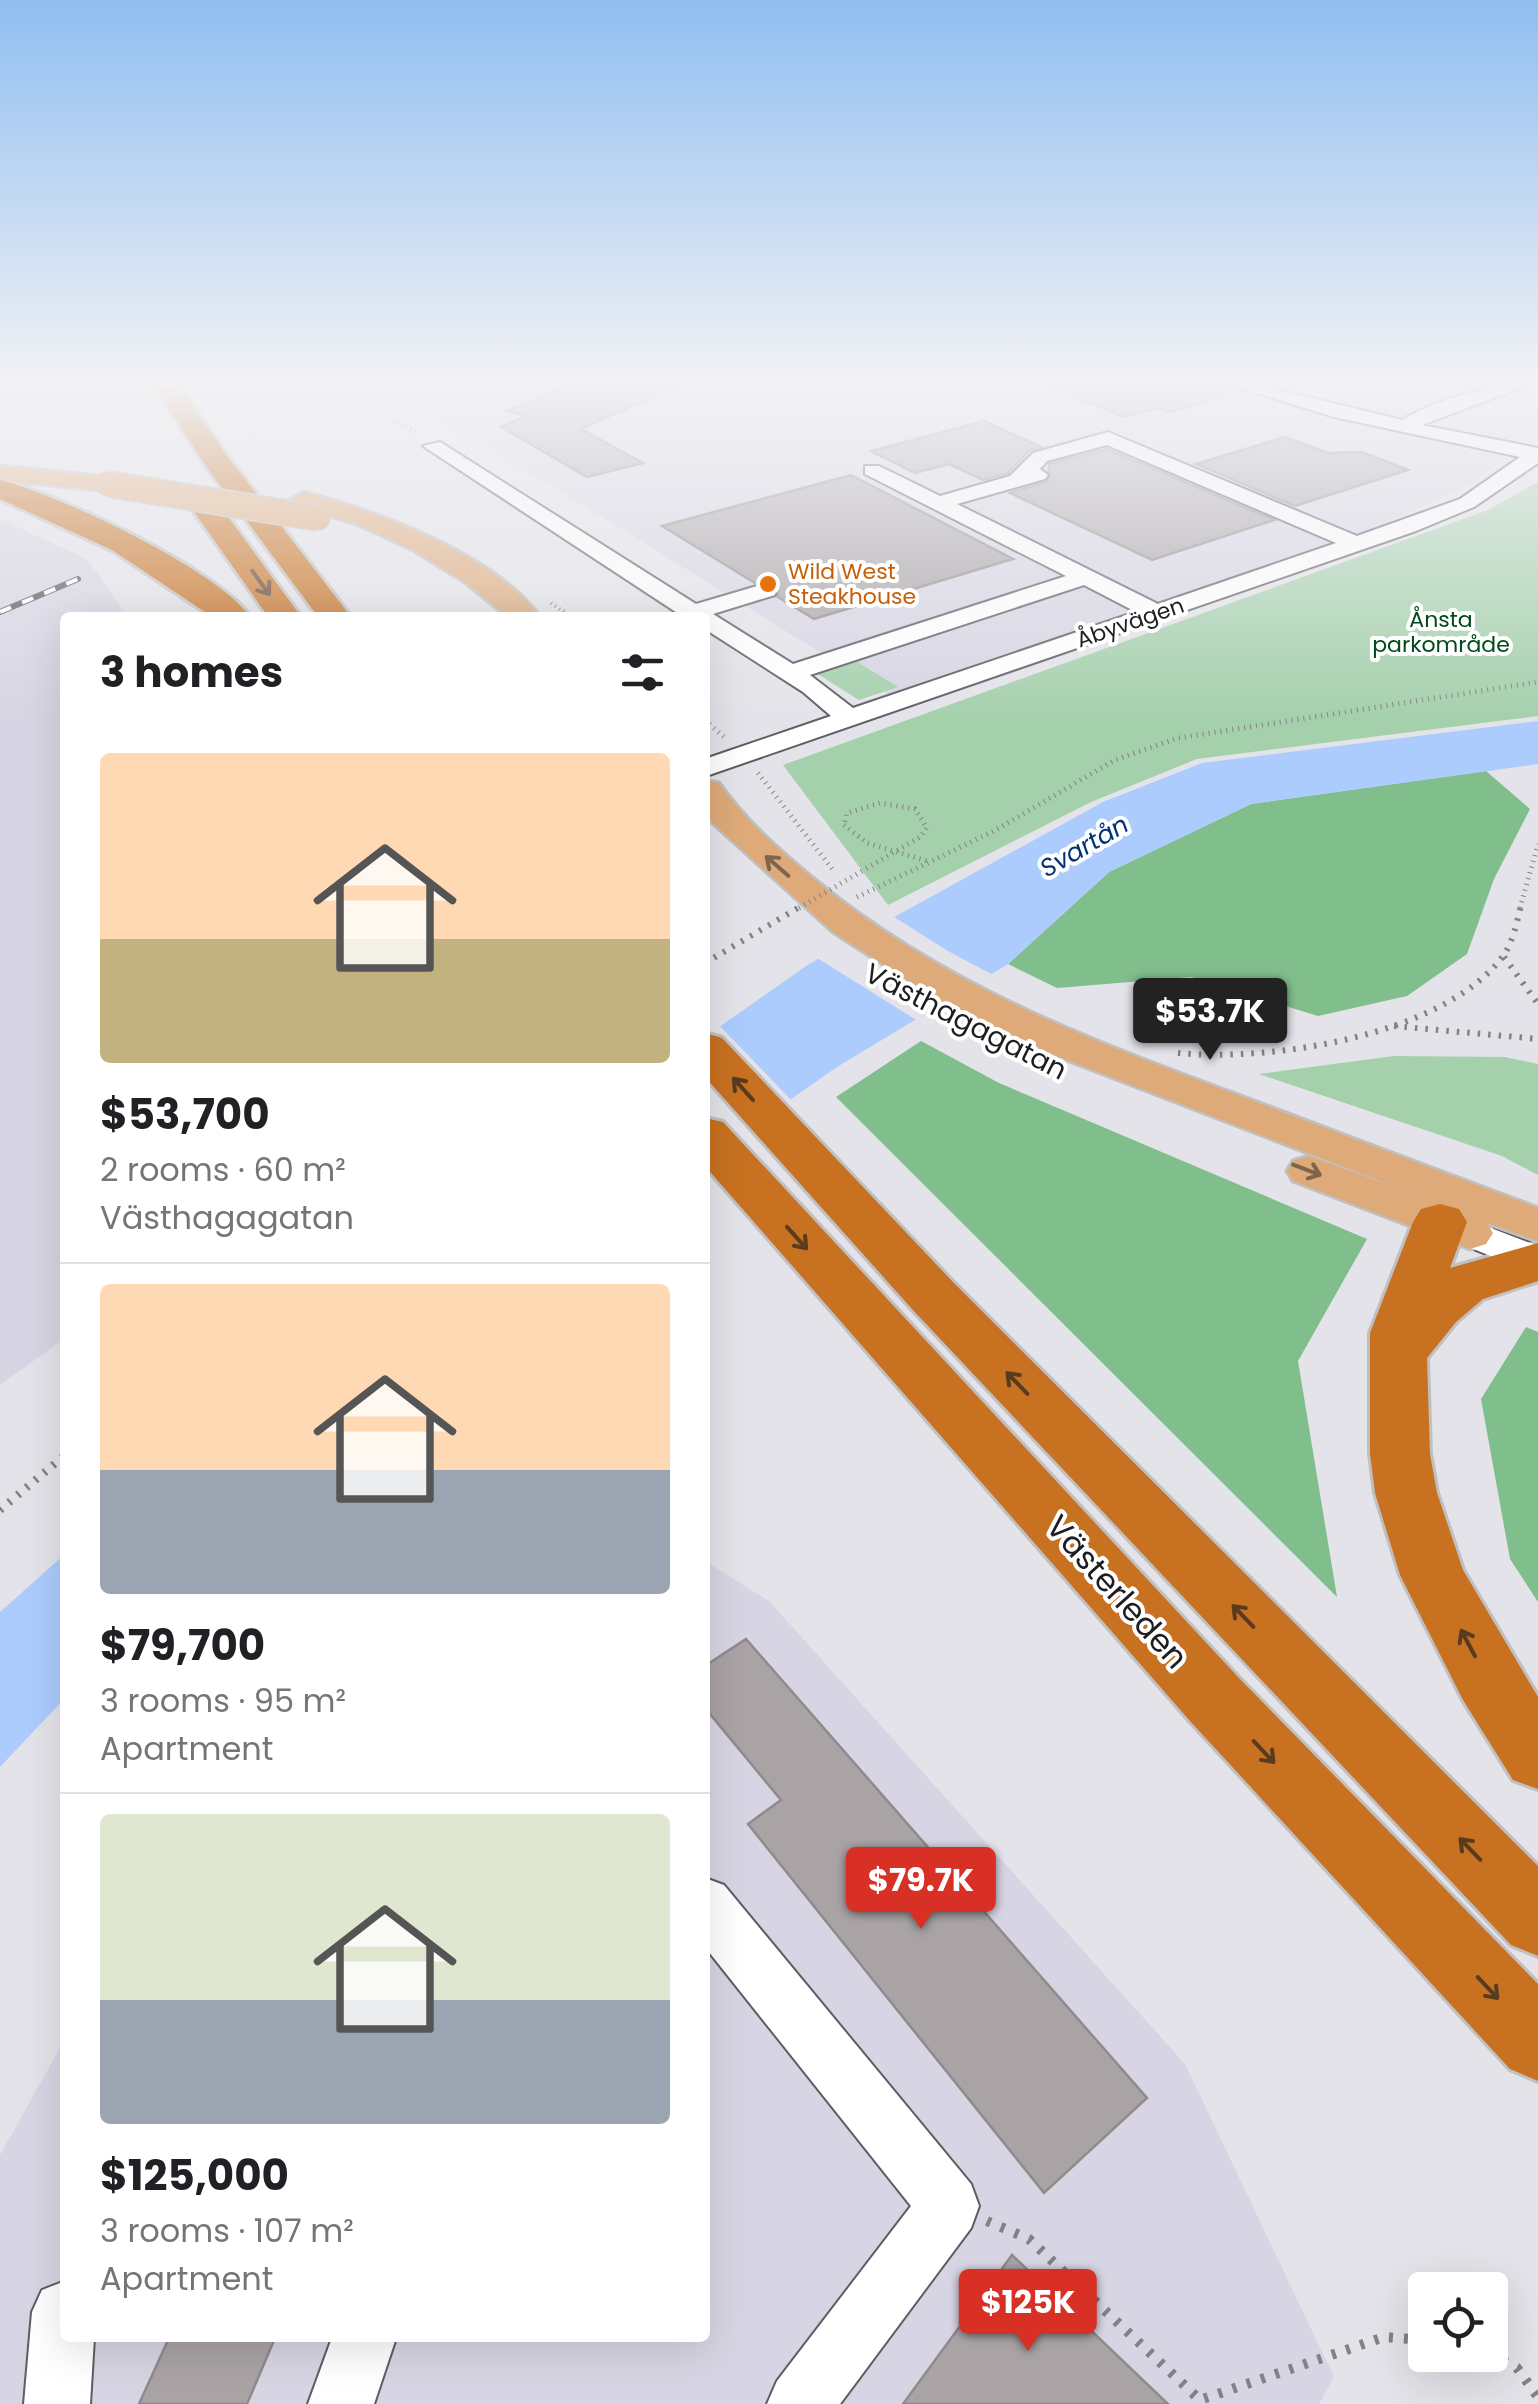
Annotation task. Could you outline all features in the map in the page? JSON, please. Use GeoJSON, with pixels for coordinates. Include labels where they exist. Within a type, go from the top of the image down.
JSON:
{"type":"FeatureCollection","features":[{"type":"Feature","properties":{"kind":"highway"},"geometry":{"type":"LineString","coordinates":[[20,497],[108,534],[173,573],[226,612]]}},
{"type":"Feature","properties":{"kind":"highway"},"geometry":{"type":"LineString","coordinates":[[201,497],[282,612]]}},
{"type":"Feature","properties":{"kind":"highway"},"geometry":{"type":"LineString","coordinates":[[245,497],[331,612]]}},
{"type":"Feature","properties":{"kind":"highway","name":"Västerleden"},"geometry":{"type":"LineString","coordinates":[[710,1062],[739,1143],[1214,1699],[1538,2041]]}},
{"type":"Feature","properties":{"kind":"highway","name":"Västerleden"},"geometry":{"type":"LineString","coordinates":[[739,1143],[973,1338],[1538,1919]]}},
{"type":"Feature","properties":{"kind":"highway"},"geometry":{"type":"LineString","coordinates":[[1451,1208],[1398,1333],[1400,1454],[1417,1537],[1486,1679],[1527,1742]]}},
{"type":"Feature","properties":{"kind":"highway"},"geometry":{"type":"LineString","coordinates":[[1401,1356],[1432,1306],[1450,1290],[1494,1270],[1538,1261]]}},
{"type":"Feature","properties":{"kind":"main road"},"geometry":{"type":"LineString","coordinates":[[216,497],[375,520],[458,561],[520,612]]}},
{"type":"Feature","properties":{"kind":"main road"},"geometry":{"type":"LineString","coordinates":[[310,509],[410,554],[483,612]]}},
{"type":"Feature","properties":{"kind":"main road","name":"Västhagagatan"},"geometry":{"type":"LineString","coordinates":[[710,795],[841,920],[889,985],[971,1016],[1115,1095],[1451,1208],[1538,1225]]}},
{"type":"Feature","properties":{"kind":"street"},"geometry":{"type":"LineString","coordinates":[[513,497],[694,612]]}},
{"type":"Feature","properties":{"kind":"street"},"geometry":{"type":"LineString","coordinates":[[926,497],[1157,613]]}},
{"type":"Feature","properties":{"kind":"street"},"geometry":{"type":"LineString","coordinates":[[938,503],[959,497]]}},
{"type":"Feature","properties":{"kind":"street"},"geometry":{"type":"LineString","coordinates":[[1246,497],[1356,544]]}},
{"type":"Feature","properties":{"kind":"street","name":"Åbyvägen"},"geometry":{"type":"LineString","coordinates":[[710,790],[849,718],[1356,544],[1476,497]]}},
{"type":"Feature","properties":{"kind":"street"},"geometry":{"type":"LineString","coordinates":[[790,673],[1086,578]]}},
{"type":"Feature","properties":{"kind":"street"},"geometry":{"type":"LineString","coordinates":[[710,612],[767,590]]}},
{"type":"Feature","properties":{"kind":"street"},"geometry":{"type":"LineString","coordinates":[[710,622],[790,673],[849,718]]}},
{"type":"Feature","properties":{"kind":"street","name":"Västhagagatan"},"geometry":{"type":"LineString","coordinates":[[1451,1208],[1538,1261]]}},
{"type":"Feature","properties":{"kind":"street"},"geometry":{"type":"LineString","coordinates":[[710,1910],[949,2206],[800,2404]]}},
{"type":"Feature","properties":{"kind":"street"},"geometry":{"type":"LineString","coordinates":[[57,2404],[62,2342]]}},
{"type":"Feature","properties":{"kind":"street"},"geometry":{"type":"LineString","coordinates":[[340,2404],[363,2342]]}},
{"type":"Feature","properties":{"kind":"path"},"geometry":{"type":"LineString","coordinates":[[841,920],[928,861],[994,831],[1115,760],[1178,738],[1538,682]]}},
{"type":"Feature","properties":{"kind":"path"},"geometry":{"type":"LineString","coordinates":[[752,766],[842,882]]}},
{"type":"Feature","properties":{"kind":"path"},"geometry":{"type":"LineString","coordinates":[[710,961],[895,852],[920,837],[926,828],[915,810],[885,802],[857,806],[847,813],[844,826],[866,843],[895,852],[928,861]]}},
{"type":"Feature","properties":{"kind":"path"},"geometry":{"type":"LineString","coordinates":[[1172,1052],[1259,1055],[1393,1026],[1468,989],[1504,957],[1538,844]]}},
{"type":"Feature","properties":{"kind":"path"},"geometry":{"type":"LineString","coordinates":[[1504,957],[1538,1004]]}},
{"type":"Feature","properties":{"kind":"path"},"geometry":{"type":"LineString","coordinates":[[1393,1026],[1538,1039]]}},
{"type":"Feature","properties":{"kind":"path"},"geometry":{"type":"LineString","coordinates":[[0,1510],[60,1459]]}},
{"type":"Feature","properties":{"kind":"path"},"geometry":{"type":"LineString","coordinates":[[949,2206],[1029,2239],[1200,2400],[1272,2372],[1384,2337],[1408,2339]]}},
{"type":"Feature","properties":{"kind":"path"},"geometry":{"type":"LineString","coordinates":[[1508,2364],[1516,2368],[1538,2397]]}},
{"type":"Feature","properties":{"kind":"shaded area"},"geometry":{"type":"Polygon","coordinates":[[[570,497],[1443,497],[1356,537],[892,697],[570,497]]]}},
{"type":"Feature","properties":{"kind":"shaded area"},"geometry":{"type":"Polygon","coordinates":[[[0,519],[87,559],[124,612],[60,612],[60,1342],[0,1385],[0,519]]]}},
{"type":"Feature","properties":{"kind":"shaded area"},"geometry":{"type":"Polygon","coordinates":[[[710,1564],[769,1601],[1185,2064],[1334,2377],[1319,2404],[0,2404],[0,2155],[60,2048],[60,2342],[710,2342],[710,1564]]]}},
{"type":"Feature","properties":{"kind":"green space","name":"Ånsta parkområde"},"geometry":{"type":"Polygon","coordinates":[[[1511,497],[1538,497],[1538,716],[1197,759],[1091,802],[888,905],[783,765],[1488,510],[1511,497]]]}},
{"type":"Feature","properties":{"kind":"green space"},"geometry":{"type":"Polygon","coordinates":[[[854,660],[898,687],[859,700],[816,673],[854,660]]]}},
{"type":"Feature","properties":{"kind":"green space"},"geometry":{"type":"Polygon","coordinates":[[[1486,771],[1530,809],[1494,879],[1467,954],[1407,996],[1318,1016],[1191,977],[1057,988],[1008,964],[1109,872],[1251,804],[1486,771]]]}},
{"type":"Feature","properties":{"kind":"green space"},"geometry":{"type":"Polygon","coordinates":[[[921,1041],[999,1083],[1367,1239],[1298,1361],[1337,1597],[836,1097],[921,1041]]]}},
{"type":"Feature","properties":{"kind":"green space"},"geometry":{"type":"Polygon","coordinates":[[[1394,1056],[1505,1057],[1538,1064],[1538,1175],[1502,1156],[1259,1074],[1394,1056]]]}},
{"type":"Feature","properties":{"kind":"green space"},"geometry":{"type":"Polygon","coordinates":[[[1526,1327],[1538,1332],[1538,1602],[1510,1559],[1481,1399],[1526,1327]]]}},
{"type":"Feature","properties":{"kind":"water","name":"Svartån"},"geometry":{"type":"Polygon","coordinates":[[[1538,721],[1538,764],[1251,804],[1109,872],[1008,964],[837,1067],[710,1156],[710,1033],[809,964],[1103,802],[1202,763],[1538,721]]]}},
{"type":"Feature","properties":{"kind":"water"},"geometry":{"type":"Polygon","coordinates":[[[60,1558],[60,1703],[0,1767],[0,1612],[60,1558]]]}},
{"type":"Feature","properties":{"kind":"pier"},"geometry":{"type":"Polygon","coordinates":[[[891,915],[997,977],[921,1023],[814,956],[891,915]]]}},
{"type":"Feature","properties":{"kind":"pier"},"geometry":{"type":"Polygon","coordinates":[[[717,1023],[794,1103],[710,1161],[710,1028],[717,1023]]]}},
{"type":"Feature","properties":{"kind":"building"},"geometry":{"type":"Polygon","coordinates":[[[769,497],[894,497],[1013,559],[814,619],[778,597],[776,581],[755,583],[662,526],[769,497]]]}},
{"type":"Feature","properties":{"kind":"building"},"geometry":{"type":"Polygon","coordinates":[[[1019,497],[1220,497],[1274,520],[1152,560],[1019,497]]]}},
{"type":"Feature","properties":{"kind":"building"},"geometry":{"type":"Polygon","coordinates":[[[1274,497],[1323,497],[1295,506],[1274,497]]]}},
{"type":"Feature","properties":{"kind":"building"},"geometry":{"type":"Polygon","coordinates":[[[746,1639],[1147,2098],[1044,2193],[748,1824],[781,1800],[710,1714],[710,1663],[746,1639]]]}},
{"type":"Feature","properties":{"kind":"building"},"geometry":{"type":"Polygon","coordinates":[[[1012,2255],[1168,2404],[903,2404],[1012,2255]]]}},
{"type":"Feature","properties":{"kind":"building"},"geometry":{"type":"Polygon","coordinates":[[[167,2342],[273,2342],[247,2404],[139,2404],[167,2342]]]}},
{"type":"Feature","properties":{"kind":"railway"},"geometry":{"type":"LineString","coordinates":[[0,612],[78,579]]}},
{"type":"Feature","properties":{"kind":"place","name":"Wild West Steakhouse"},"geometry":{"type":"Point","coordinates":[768,584]}}]}
